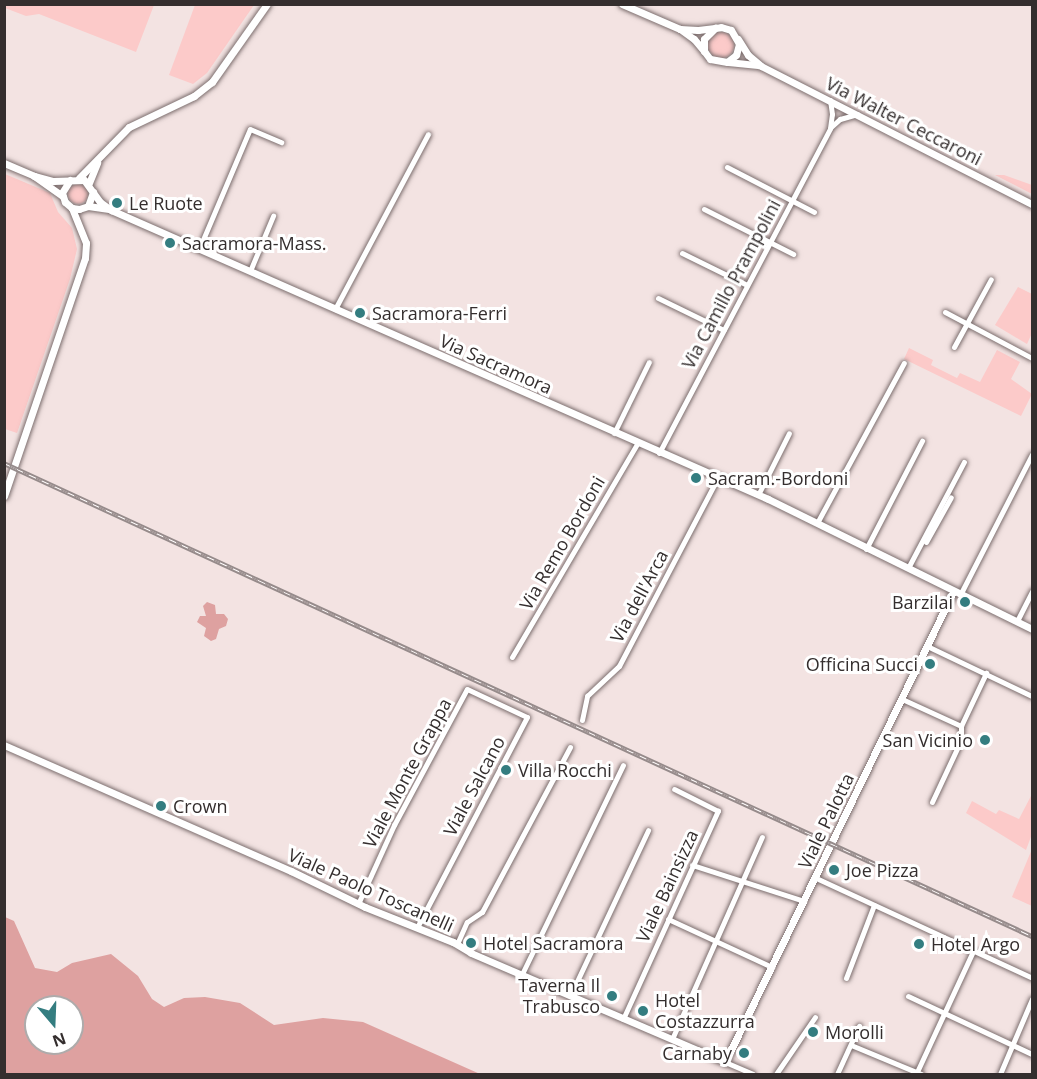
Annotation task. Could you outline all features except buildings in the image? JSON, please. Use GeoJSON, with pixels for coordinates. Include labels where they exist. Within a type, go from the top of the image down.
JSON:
{"type":"FeatureCollection","features":[{"type":"Feature","properties":{"kind":"street"},"geometry":{"type":"LineString","coordinates":[[4,163],[34,176],[53,181],[79,178],[100,158],[116,137],[129,127],[194,96],[212,82],[267,4]]}},
{"type":"Feature","properties":{"kind":"street"},"geometry":{"type":"LineString","coordinates":[[622,4],[680,29],[715,28]]}},
{"type":"Feature","properties":{"kind":"street"},"geometry":{"type":"LineString","coordinates":[[704,51],[704,39],[715,28]]}},
{"type":"Feature","properties":{"kind":"street","name":"Via Walter Ceccaroni"},"geometry":{"type":"LineString","coordinates":[[715,28],[731,30],[748,55],[761,66],[1032,204]]}},
{"type":"Feature","properties":{"kind":"street","name":"Via Walter Ceccaroni"},"geometry":{"type":"LineString","coordinates":[[680,29],[694,39],[710,59],[761,66]]}},
{"type":"Feature","properties":{"kind":"street"},"geometry":{"type":"LineString","coordinates":[[727,62],[738,50],[738,39]]}},
{"type":"Feature","properties":{"kind":"street","name":"Via Camillo Prampolini"},"geometry":{"type":"LineString","coordinates":[[659,453],[830,128],[832,114],[830,100]]}},
{"type":"Feature","properties":{"kind":"street"},"geometry":{"type":"LineString","coordinates":[[830,128],[840,119],[856,114]]}},
{"type":"Feature","properties":{"kind":"street"},"geometry":{"type":"LineString","coordinates":[[199,249],[250,129],[281,142]]}},
{"type":"Feature","properties":{"kind":"street"},"geometry":{"type":"LineString","coordinates":[[335,309],[428,134]]}},
{"type":"Feature","properties":{"kind":"street"},"geometry":{"type":"LineString","coordinates":[[89,183],[100,158]]}},
{"type":"Feature","properties":{"kind":"street"},"geometry":{"type":"LineString","coordinates":[[727,167],[814,212]]}},
{"type":"Feature","properties":{"kind":"street"},"geometry":{"type":"LineString","coordinates":[[34,176],[63,195]]}},
{"type":"Feature","properties":{"kind":"street"},"geometry":{"type":"LineString","coordinates":[[79,178],[89,183],[93,192],[80,228]]}},
{"type":"Feature","properties":{"kind":"street"},"geometry":{"type":"LineString","coordinates":[[4,496],[85,258],[86,243],[72,208],[65,202],[63,195],[63,188],[70,180]]}},
{"type":"Feature","properties":{"kind":"street","name":"Via Sacramora"},"geometry":{"type":"LineString","coordinates":[[93,192],[100,202],[111,210],[637,444],[758,495],[1032,629]]}},
{"type":"Feature","properties":{"kind":"street"},"geometry":{"type":"LineString","coordinates":[[72,208],[86,207]]}},
{"type":"Feature","properties":{"kind":"street","name":"Via Sacramora"},"geometry":{"type":"LineString","coordinates":[[86,207],[111,210]]}},
{"type":"Feature","properties":{"kind":"street"},"geometry":{"type":"LineString","coordinates":[[704,209],[793,254]]}},
{"type":"Feature","properties":{"kind":"street"},"geometry":{"type":"LineString","coordinates":[[250,271],[273,216]]}},
{"type":"Feature","properties":{"kind":"street"},"geometry":{"type":"LineString","coordinates":[[682,253],[747,285]]}},
{"type":"Feature","properties":{"kind":"street"},"geometry":{"type":"LineString","coordinates":[[954,347],[991,279]]}},
{"type":"Feature","properties":{"kind":"street"},"geometry":{"type":"LineString","coordinates":[[658,298],[724,330]]}},
{"type":"Feature","properties":{"kind":"street"},"geometry":{"type":"LineString","coordinates":[[945,312],[1032,358]]}},
{"type":"Feature","properties":{"kind":"street"},"geometry":{"type":"LineString","coordinates":[[614,433],[649,362]]}},
{"type":"Feature","properties":{"kind":"street"},"geometry":{"type":"LineString","coordinates":[[817,523],[904,363]]}},
{"type":"Feature","properties":{"kind":"street"},"geometry":{"type":"LineString","coordinates":[[758,495],[789,433]]}},
{"type":"Feature","properties":{"kind":"street"},"geometry":{"type":"LineString","coordinates":[[866,549],[922,441]]}},
{"type":"Feature","properties":{"kind":"street","name":"Via Remo Bordoni"},"geometry":{"type":"LineString","coordinates":[[512,657],[637,444]]}},
{"type":"Feature","properties":{"kind":"street"},"geometry":{"type":"LineString","coordinates":[[956,593],[1032,454]]}},
{"type":"Feature","properties":{"kind":"street"},"geometry":{"type":"LineString","coordinates":[[909,569],[964,462]]}},
{"type":"Feature","properties":{"kind":"street","name":"Via dell'Arca"},"geometry":{"type":"LineString","coordinates":[[582,720],[587,696],[619,666],[717,479]]}},
{"type":"Feature","properties":{"kind":"street"},"geometry":{"type":"LineString","coordinates":[[909,569],[951,496]]}},
{"type":"Feature","properties":{"kind":"street"},"geometry":{"type":"LineString","coordinates":[[1017,621],[1032,591]]}},
{"type":"Feature","properties":{"kind":"street","name":"Viale Palotta"},"geometry":{"type":"LineString","coordinates":[[725,1062],[927,646],[956,593]]}},
{"type":"Feature","properties":{"kind":"street"},"geometry":{"type":"LineString","coordinates":[[927,646],[1032,696]]}},
{"type":"Feature","properties":{"kind":"street"},"geometry":{"type":"LineString","coordinates":[[932,802],[962,740],[961,726],[986,673]]}},
{"type":"Feature","properties":{"kind":"street","name":"Viale Monte Grappa"},"geometry":{"type":"LineString","coordinates":[[358,904],[385,843],[467,689]]}},
{"type":"Feature","properties":{"kind":"street","name":"Viale Salcano"},"geometry":{"type":"LineString","coordinates":[[417,927],[527,717],[467,689]]}},
{"type":"Feature","properties":{"kind":"street"},"geometry":{"type":"LineString","coordinates":[[902,699],[961,726]]}},
{"type":"Feature","properties":{"kind":"street","name":"Viale Paolo Toscanelli"},"geometry":{"type":"LineString","coordinates":[[4,745],[291,871],[358,904],[457,944],[622,1019],[725,1062]]}},
{"type":"Feature","properties":{"kind":"street"},"geometry":{"type":"LineString","coordinates":[[457,944],[467,922],[482,912],[570,747]]}},
{"type":"Feature","properties":{"kind":"street"},"geometry":{"type":"LineString","coordinates":[[522,974],[623,765]]}},
{"type":"Feature","properties":{"kind":"street","name":"Viale Bainsizza"},"geometry":{"type":"LineString","coordinates":[[622,1019],[718,811],[674,789]]}},
{"type":"Feature","properties":{"kind":"street"},"geometry":{"type":"LineString","coordinates":[[571,994],[648,830]]}},
{"type":"Feature","properties":{"kind":"street"},"geometry":{"type":"LineString","coordinates":[[672,1039],[762,837]]}},
{"type":"Feature","properties":{"kind":"street"},"geometry":{"type":"LineString","coordinates":[[692,866],[804,901]]}},
{"type":"Feature","properties":{"kind":"street"},"geometry":{"type":"LineString","coordinates":[[816,878],[1032,978]]}},
{"type":"Feature","properties":{"kind":"street"},"geometry":{"type":"LineString","coordinates":[[846,978],[874,905]]}},
{"type":"Feature","properties":{"kind":"street"},"geometry":{"type":"LineString","coordinates":[[668,919],[718,940],[772,967]]}},
{"type":"Feature","properties":{"kind":"street"},"geometry":{"type":"LineString","coordinates":[[851,1045],[918,1074],[973,951]]}},
{"type":"Feature","properties":{"kind":"street"},"geometry":{"type":"LineString","coordinates":[[908,996],[945,1011],[1032,1054]]}},
{"type":"Feature","properties":{"kind":"street"},"geometry":{"type":"LineString","coordinates":[[1000,1074],[1032,999]]}},
{"type":"Feature","properties":{"kind":"street"},"geometry":{"type":"LineString","coordinates":[[776,1074],[815,1017]]}},
{"type":"Feature","properties":{"kind":"street"},"geometry":{"type":"LineString","coordinates":[[837,1074],[859,1026]]}},
{"type":"Feature","properties":{"kind":"street"},"geometry":{"type":"LineString","coordinates":[[725,1062],[753,1074]]}},
{"type":"Feature","properties":{"kind":"shaded area"},"geometry":{"type":"Polygon","coordinates":[[[4,5],[154,5],[136,52],[39,14],[26,16],[5,8],[4,5]]]}},
{"type":"Feature","properties":{"kind":"shaded area"},"geometry":{"type":"Polygon","coordinates":[[[195,5],[254,5],[207,73],[193,84],[169,75],[195,5]]]}},
{"type":"Feature","properties":{"kind":"shaded area"},"geometry":{"type":"Polygon","coordinates":[[[721,32],[730,36],[734,45],[730,54],[721,58],[712,54],[708,45],[712,36],[721,32]]]}},
{"type":"Feature","properties":{"kind":"shaded area"},"geometry":{"type":"Polygon","coordinates":[[[5,174],[50,193],[58,212],[72,228],[77,249],[70,279],[17,433],[5,429],[5,174]]]}},
{"type":"Feature","properties":{"kind":"shaded area"},"geometry":{"type":"Polygon","coordinates":[[[995,175],[1004,175],[1032,185],[1032,194],[995,175]]]}},
{"type":"Feature","properties":{"kind":"shaded area"},"geometry":{"type":"Polygon","coordinates":[[[78,184],[85,187],[88,194],[85,201],[78,204],[71,201],[68,194],[71,187],[78,184]]]}},
{"type":"Feature","properties":{"kind":"shaded area"},"geometry":{"type":"Polygon","coordinates":[[[1018,287],[1032,294],[1032,333],[1027,344],[995,325],[1018,287]]]}},
{"type":"Feature","properties":{"kind":"shaded area"},"geometry":{"type":"Polygon","coordinates":[[[909,348],[933,360],[931,365],[957,378],[960,373],[980,382],[997,350],[1020,362],[1011,379],[1032,394],[1021,416],[904,359],[909,348]]]}},
{"type":"Feature","properties":{"kind":"shaded area"},"geometry":{"type":"Polygon","coordinates":[[[207,602],[215,605],[216,614],[224,614],[228,619],[226,626],[219,629],[216,639],[211,641],[204,636],[206,628],[197,622],[200,616],[206,616],[203,606],[207,602]]]}},
{"type":"Feature","properties":{"kind":"shaded area"},"geometry":{"type":"Polygon","coordinates":[[[1032,794],[1032,834],[1026,850],[966,813],[972,801],[996,814],[999,810],[1019,819],[1032,794]]]}},
{"type":"Feature","properties":{"kind":"shaded area"},"geometry":{"type":"Polygon","coordinates":[[[1032,849],[1032,906],[1012,897],[1032,849]]]}},
{"type":"Feature","properties":{"kind":"shaded area"},"geometry":{"type":"Polygon","coordinates":[[[5,917],[14,921],[35,968],[57,972],[72,963],[111,954],[138,976],[152,999],[164,1007],[184,998],[205,997],[240,1003],[274,1025],[323,1018],[363,1022],[480,1074],[5,1074],[5,917]]]}},
{"type":"Feature","properties":{"kind":"railway"},"geometry":{"type":"LineString","coordinates":[[4,463],[1032,936]]}},
{"type":"Feature","properties":{"kind":"place","name":"Le Ruote"},"geometry":{"type":"Point","coordinates":[117,203]}},
{"type":"Feature","properties":{"kind":"place","name":"Sacramora-Mass."},"geometry":{"type":"Point","coordinates":[170,243]}},
{"type":"Feature","properties":{"kind":"place","name":"Sacramora-Ferri"},"geometry":{"type":"Point","coordinates":[360,313]}},
{"type":"Feature","properties":{"kind":"place","name":"Sacram.-Bordoni"},"geometry":{"type":"Point","coordinates":[696,478]}},
{"type":"Feature","properties":{"kind":"place","name":"Barzilai"},"geometry":{"type":"Point","coordinates":[965,602]}},
{"type":"Feature","properties":{"kind":"place","name":"Officina Succi"},"geometry":{"type":"Point","coordinates":[930,664]}},
{"type":"Feature","properties":{"kind":"place","name":"San Vicinio"},"geometry":{"type":"Point","coordinates":[985,740]}},
{"type":"Feature","properties":{"kind":"place","name":"Villa Rocchi"},"geometry":{"type":"Point","coordinates":[506,770]}},
{"type":"Feature","properties":{"kind":"place","name":"Crown"},"geometry":{"type":"Point","coordinates":[161,806]}},
{"type":"Feature","properties":{"kind":"place","name":"Joe Pizza"},"geometry":{"type":"Point","coordinates":[834,870]}},
{"type":"Feature","properties":{"kind":"place","name":"Hotel Sacramora"},"geometry":{"type":"Point","coordinates":[471,943]}},
{"type":"Feature","properties":{"kind":"place","name":"Hotel Argo"},"geometry":{"type":"Point","coordinates":[919,944]}},
{"type":"Feature","properties":{"kind":"place","name":"Taverna Il Trabusco"},"geometry":{"type":"Point","coordinates":[612,996]}},
{"type":"Feature","properties":{"kind":"place","name":"Hotel Costazzurra"},"geometry":{"type":"Point","coordinates":[643,1011]}},
{"type":"Feature","properties":{"kind":"place","name":"Morolli"},"geometry":{"type":"Point","coordinates":[813,1032]}},
{"type":"Feature","properties":{"kind":"place","name":"Carnaby"},"geometry":{"type":"Point","coordinates":[744,1053]}}]}
